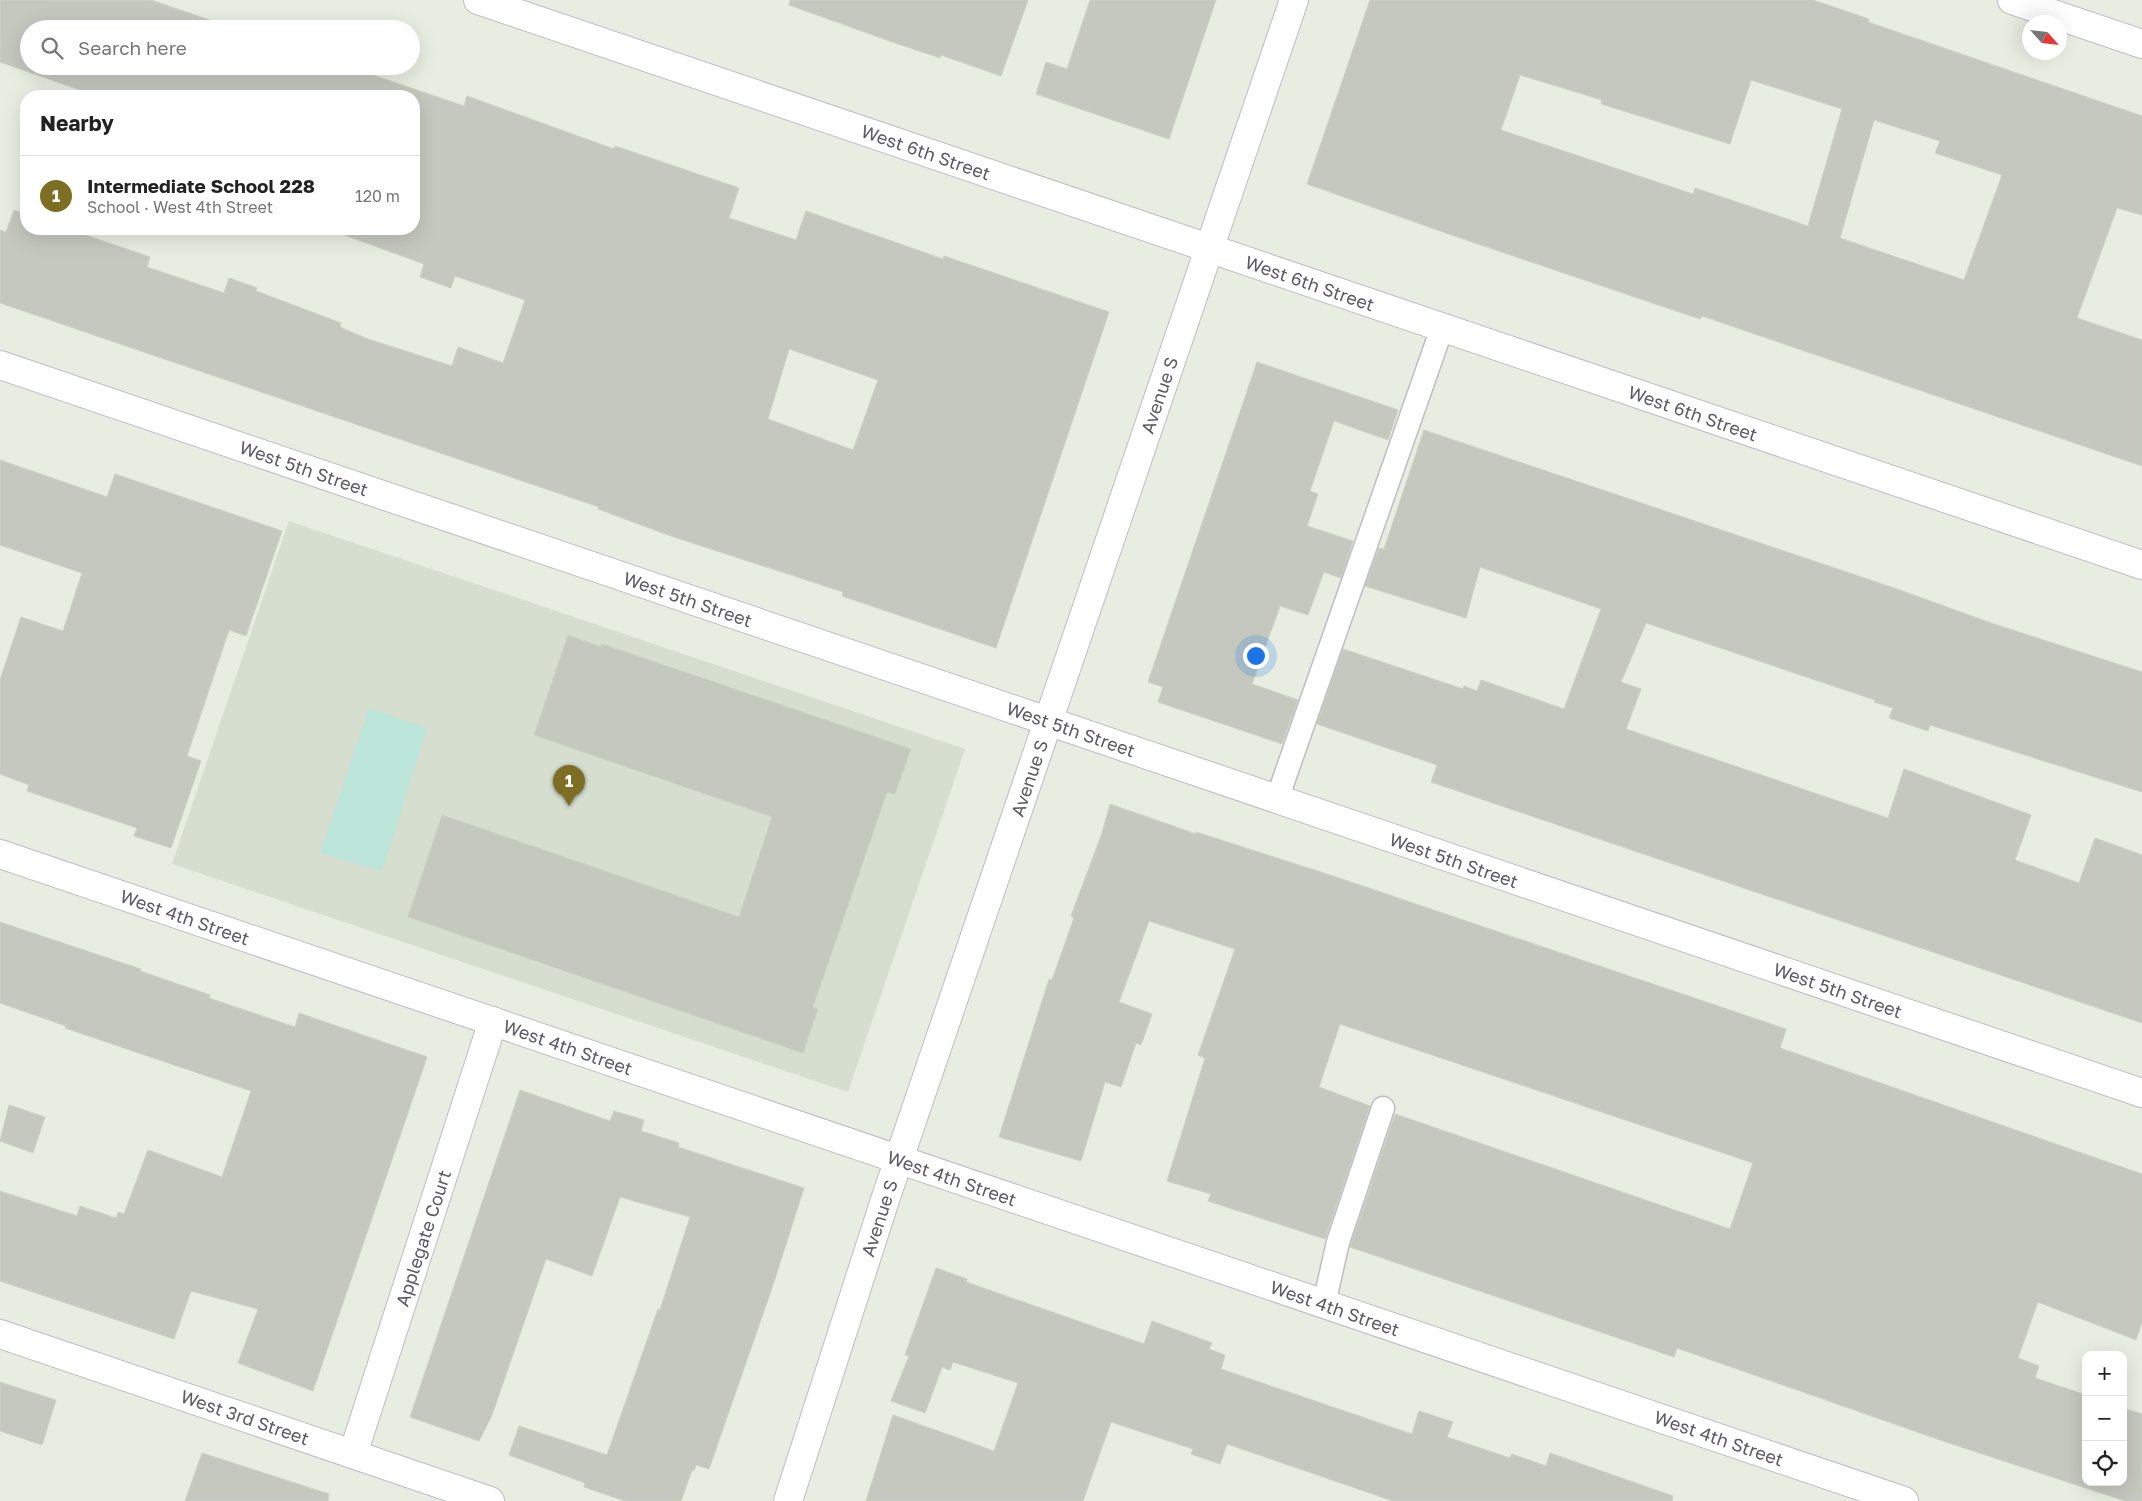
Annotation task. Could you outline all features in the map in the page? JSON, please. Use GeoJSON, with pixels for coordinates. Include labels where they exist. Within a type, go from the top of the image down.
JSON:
{"type":"FeatureCollection","features":[{"type":"Feature","properties":{"kind":"street","name":"West 6th Street"},"geometry":{"type":"LineString","coordinates":[[478,0],[2142,565]]}},
{"type":"Feature","properties":{"kind":"street","name":"Avenue S"},"geometry":{"type":"LineString","coordinates":[[788,1501],[899,1160],[1294,0]]}},
{"type":"Feature","properties":{"kind":"street"},"geometry":{"type":"LineString","coordinates":[[2012,0],[2142,44]]}},
{"type":"Feature","properties":{"kind":"street","name":"West 5th Street"},"geometry":{"type":"LineString","coordinates":[[0,365],[2142,1094]]}},
{"type":"Feature","properties":{"kind":"street","name":"West 4th Street"},"geometry":{"type":"LineString","coordinates":[[0,854],[1904,1501]]}},
{"type":"Feature","properties":{"kind":"street","name":"Applegate Court"},"geometry":{"type":"LineString","coordinates":[[353,1454],[493,1021]]}},
{"type":"Feature","properties":{"kind":"street","name":"West 3rd Street"},"geometry":{"type":"LineString","coordinates":[[0,1334],[490,1501]]}},
{"type":"Feature","properties":{"kind":"lane"},"geometry":{"type":"LineString","coordinates":[[1277,799],[1442,328]]}},
{"type":"Feature","properties":{"kind":"lane"},"geometry":{"type":"LineString","coordinates":[[1324,1304],[1338,1242],[1383,1108]]}},
{"type":"Feature","properties":{"kind":"shaded area"},"geometry":{"type":"Polygon","coordinates":[[[289,521],[965,749],[848,1092],[172,864],[289,521]]]}},
{"type":"Feature","properties":{"kind":"shaded area"},"geometry":{"type":"Polygon","coordinates":[[[369,708],[427,728],[382,871],[320,853],[369,708]]]}},
{"type":"Feature","properties":{"kind":"building"},"geometry":{"type":"Polygon","coordinates":[[[0,0],[151,0],[210,20],[20,20],[20,69],[0,62],[0,0]]]}},
{"type":"Feature","properties":{"kind":"building"},"geometry":{"type":"Polygon","coordinates":[[[790,0],[1028,0],[1001,76],[941,55],[940,58],[895,43],[789,5],[790,0]]]}},
{"type":"Feature","properties":{"kind":"building"},"geometry":{"type":"Polygon","coordinates":[[[1090,0],[1216,0],[1169,139],[1036,94],[1046,62],[1067,69],[1090,0]]]}},
{"type":"Feature","properties":{"kind":"building"},"geometry":{"type":"Polygon","coordinates":[[[1370,0],[1813,0],[1869,19],[1868,22],[2142,116],[2142,215],[2117,208],[2077,318],[2142,340],[2142,466],[1702,316],[1700,319],[1463,239],[1307,184],[1370,0]],[[1520,75],[1501,130],[1693,194],[1695,188],[1808,226],[1842,109],[1751,80],[1730,144],[1601,104],[1602,100],[1520,75]],[[1874,120],[1840,238],[1964,280],[2002,175],[1935,153],[1940,141],[1874,120]]]}},
{"type":"Feature","properties":{"kind":"building"},"geometry":{"type":"Polygon","coordinates":[[[37,75],[373,75],[417,90],[80,90],[37,75]]]}},
{"type":"Feature","properties":{"kind":"building"},"geometry":{"type":"Polygon","coordinates":[[[420,91],[464,106],[467,96],[614,149],[615,146],[739,188],[729,218],[796,240],[806,211],[943,259],[944,256],[1109,312],[996,648],[842,596],[843,592],[668,535],[598,509],[599,507],[0,303],[0,230],[6,232],[14,210],[20,212],[20,235],[86,235],[150,257],[147,267],[224,293],[229,278],[257,288],[256,291],[341,323],[340,327],[365,338],[452,366],[458,347],[503,363],[525,300],[455,276],[451,288],[420,277],[424,264],[344,235],[420,235],[420,91]],[[789,349],[768,419],[853,450],[878,380],[789,349]]]}},
{"type":"Feature","properties":{"kind":"building"},"geometry":{"type":"Polygon","coordinates":[[[1257,362],[1398,410],[1388,440],[1334,421],[1310,491],[1318,494],[1307,526],[1353,541],[1341,578],[1324,572],[1308,615],[1280,606],[1252,684],[1298,700],[1282,744],[1158,702],[1163,687],[1148,682],[1257,362]]]}},
{"type":"Feature","properties":{"kind":"building"},"geometry":{"type":"Polygon","coordinates":[[[1424,430],[1897,589],[1991,623],[2142,672],[2142,792],[1930,725],[1928,731],[1889,718],[1893,708],[1874,702],[1875,700],[1646,623],[1621,682],[1641,689],[1626,729],[1888,818],[1904,769],[2031,815],[2015,860],[2079,883],[2095,838],[2142,855],[2142,1023],[1431,782],[1437,765],[1317,724],[1343,649],[1463,689],[1464,686],[1477,691],[1481,680],[1564,709],[1601,609],[1480,567],[1466,618],[1365,586],[1379,548],[1384,549],[1424,430]]]}},
{"type":"Feature","properties":{"kind":"building"},"geometry":{"type":"Polygon","coordinates":[[[0,460],[107,497],[115,474],[282,531],[246,636],[229,630],[187,756],[201,761],[171,848],[134,836],[137,828],[27,791],[29,785],[0,774],[0,680],[21,617],[63,631],[82,573],[0,545],[0,460]]]}},
{"type":"Feature","properties":{"kind":"building"},"geometry":{"type":"Polygon","coordinates":[[[568,635],[601,647],[602,644],[911,749],[895,794],[887,792],[813,1007],[818,1009],[803,1053],[408,917],[442,815],[739,917],[772,817],[534,735],[568,635]]]}},
{"type":"Feature","properties":{"kind":"building"},"geometry":{"type":"Polygon","coordinates":[[[1110,804],[1196,834],[1196,832],[1327,874],[1786,1029],[1780,1048],[2142,1174],[2142,1322],[2136,1340],[2038,1302],[2018,1358],[2039,1366],[2035,1378],[2082,1394],[2082,1486],[2127,1486],[2127,1409],[2142,1414],[2142,1501],[2125,1501],[1943,1441],[1677,1348],[1674,1357],[1350,1247],[1395,1114],[1730,1229],[1753,1163],[1340,1024],[1319,1087],[1370,1106],[1325,1239],[1208,1201],[1211,1194],[1167,1181],[1205,1058],[1198,1055],[1235,949],[1149,921],[1119,1002],[1152,1014],[1141,1045],[1136,1043],[1121,1087],[1105,1082],[1081,1161],[999,1137],[1049,979],[1052,980],[1074,918],[1071,916],[1102,833],[1110,804]]]}},
{"type":"Feature","properties":{"kind":"building"},"geometry":{"type":"Polygon","coordinates":[[[0,922],[141,969],[140,971],[210,995],[209,998],[295,1027],[299,1013],[427,1057],[313,1391],[238,1363],[258,1309],[191,1291],[174,1339],[0,1281],[0,1191],[77,1216],[80,1206],[116,1218],[118,1212],[124,1214],[148,1150],[222,1177],[251,1091],[65,1028],[66,1026],[0,1003],[0,922]]]}},
{"type":"Feature","properties":{"kind":"building"},"geometry":{"type":"Polygon","coordinates":[[[520,1090],[610,1121],[614,1111],[644,1120],[641,1131],[679,1143],[678,1147],[804,1188],[772,1288],[709,1469],[696,1465],[694,1471],[692,1470],[681,1501],[625,1501],[584,1487],[585,1483],[509,1455],[519,1426],[607,1455],[658,1309],[660,1310],[690,1217],[620,1197],[592,1276],[546,1259],[492,1415],[479,1441],[410,1417],[520,1090]]]}},
{"type":"Feature","properties":{"kind":"building"},"geometry":{"type":"Polygon","coordinates":[[[9,1105],[45,1117],[33,1153],[0,1141],[9,1105]]]}},
{"type":"Feature","properties":{"kind":"building"},"geometry":{"type":"Polygon","coordinates":[[[936,1268],[967,1279],[966,1282],[1144,1344],[1152,1321],[1212,1343],[1209,1349],[1225,1355],[1221,1369],[1412,1434],[1419,1411],[1453,1422],[1447,1437],[1510,1458],[1512,1454],[1546,1466],[1550,1453],[1673,1496],[1672,1501],[1393,1501],[1227,1444],[1220,1464],[1191,1454],[1193,1449],[1111,1422],[1083,1501],[866,1501],[893,1415],[994,1451],[1018,1383],[953,1362],[950,1370],[942,1367],[925,1413],[891,1401],[909,1356],[905,1355],[936,1268]]]}},
{"type":"Feature","properties":{"kind":"building"},"geometry":{"type":"Polygon","coordinates":[[[0,1382],[56,1400],[42,1445],[0,1431],[0,1382]]]}},
{"type":"Feature","properties":{"kind":"building"},"geometry":{"type":"Polygon","coordinates":[[[202,1453],[329,1494],[328,1501],[185,1501],[202,1453]]]}},
{"type":"Feature","properties":{"kind":"place","name":"Intermediate School 228"},"geometry":{"type":"Point","coordinates":[569,806]}}]}
